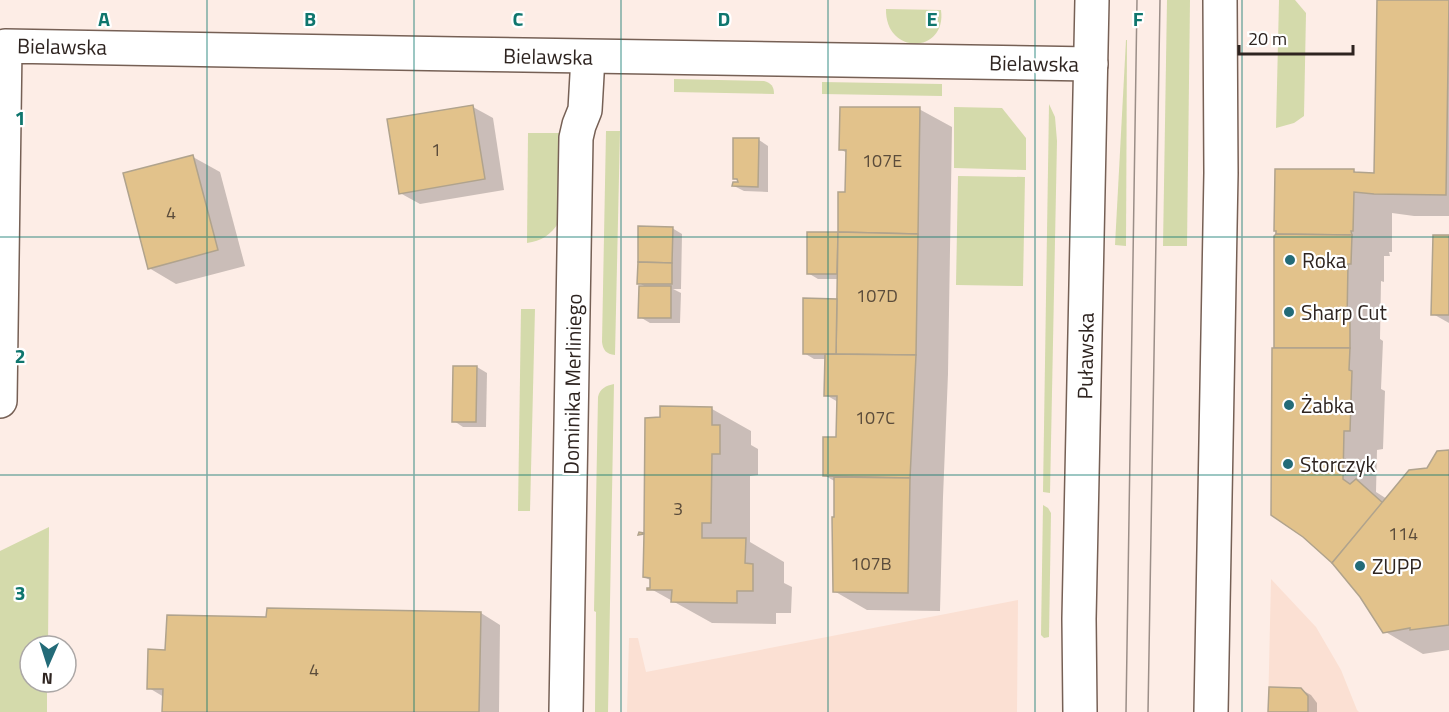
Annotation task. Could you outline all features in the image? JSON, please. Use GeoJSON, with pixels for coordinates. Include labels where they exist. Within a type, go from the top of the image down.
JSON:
{"type":"FeatureCollection","features":[{"type":"Feature","properties":{"kind":"street","name":"Puławska"},"geometry":{"type":"LineString","coordinates":[[1080,712],[1079,619],[1092,0]]}},
{"type":"Feature","properties":{"kind":"street"},"geometry":{"type":"LineString","coordinates":[[1211,712],[1221,173],[1220,0]]}},
{"type":"Feature","properties":{"kind":"street","name":"Bielawska"},"geometry":{"type":"LineString","coordinates":[[0,401],[4,46],[1091,64]]}},
{"type":"Feature","properties":{"kind":"street","name":"Dominika Merliniego"},"geometry":{"type":"LineString","coordinates":[[566,712],[576,138],[585,110],[588,57]]}},
{"type":"Feature","properties":{"kind":"shaded area"},"geometry":{"type":"Polygon","coordinates":[[[1271,579],[1316,627],[1341,670],[1359,712],[1268,712],[1271,579]]]}},
{"type":"Feature","properties":{"kind":"shaded area"},"geometry":{"type":"Polygon","coordinates":[[[1018,600],[1017,712],[627,712],[629,638],[638,638],[646,672],[1018,600]]]}},
{"type":"Feature","properties":{"kind":"green space"},"geometry":{"type":"Polygon","coordinates":[[[1167,0],[1190,0],[1187,246],[1163,246],[1167,0]]]}},
{"type":"Feature","properties":{"kind":"green space"},"geometry":{"type":"Polygon","coordinates":[[[1279,0],[1295,0],[1306,13],[1304,116],[1294,123],[1276,128],[1279,0]]]}},
{"type":"Feature","properties":{"kind":"green space"},"geometry":{"type":"Polygon","coordinates":[[[886,9],[941,10],[940,25],[935,35],[926,41],[915,44],[905,42],[895,35],[888,24],[886,9]]]}},
{"type":"Feature","properties":{"kind":"green space"},"geometry":{"type":"Polygon","coordinates":[[[1127,40],[1126,246],[1115,245],[1127,40]]]}},
{"type":"Feature","properties":{"kind":"green space"},"geometry":{"type":"Polygon","coordinates":[[[674,79],[764,81],[772,85],[774,94],[674,92],[674,79]]]}},
{"type":"Feature","properties":{"kind":"green space"},"geometry":{"type":"Polygon","coordinates":[[[822,82],[942,84],[942,96],[822,94],[822,82]]]}},
{"type":"Feature","properties":{"kind":"green space"},"geometry":{"type":"Polygon","coordinates":[[[1049,104],[1055,117],[1057,141],[1050,493],[1043,492],[1049,104]]]}},
{"type":"Feature","properties":{"kind":"green space"},"geometry":{"type":"Polygon","coordinates":[[[954,107],[1002,108],[1026,138],[1026,170],[954,168],[954,107]]]}},
{"type":"Feature","properties":{"kind":"green space"},"geometry":{"type":"Polygon","coordinates":[[[606,131],[620,131],[615,355],[606,351],[602,342],[606,131]]]}},
{"type":"Feature","properties":{"kind":"green space"},"geometry":{"type":"Polygon","coordinates":[[[528,133],[562,133],[559,222],[545,237],[527,243],[528,133]]]}},
{"type":"Feature","properties":{"kind":"green space"},"geometry":{"type":"Polygon","coordinates":[[[958,176],[1025,177],[1023,286],[956,285],[958,176]]]}},
{"type":"Feature","properties":{"kind":"green space"},"geometry":{"type":"Polygon","coordinates":[[[521,309],[535,309],[530,511],[518,511],[521,309]]]}},
{"type":"Feature","properties":{"kind":"green space"},"geometry":{"type":"Polygon","coordinates":[[[614,384],[608,712],[595,712],[596,612],[594,611],[598,397],[600,391],[614,384]]]}},
{"type":"Feature","properties":{"kind":"green space"},"geometry":{"type":"Polygon","coordinates":[[[1043,505],[1051,513],[1049,637],[1044,638],[1041,635],[1043,505]]]}},
{"type":"Feature","properties":{"kind":"green space"},"geometry":{"type":"Polygon","coordinates":[[[49,527],[48,634],[18,634],[18,694],[47,694],[47,712],[0,712],[0,551],[49,527]]]}},
{"type":"Feature","properties":{"kind":"building"},"geometry":{"type":"Polygon","coordinates":[[[1377,0],[1449,0],[1446,195],[1354,192],[1352,235],[1276,234],[1274,231],[1275,169],[1354,169],[1354,172],[1374,173],[1377,0]]]}},
{"type":"Feature","properties":{"kind":"building"},"geometry":{"type":"Polygon","coordinates":[[[473,105],[485,179],[399,194],[387,119],[473,105]]]}},
{"type":"Feature","properties":{"kind":"building"},"geometry":{"type":"Polygon","coordinates":[[[840,107],[920,107],[918,234],[838,232],[838,192],[845,192],[846,150],[839,150],[840,107]]]}},
{"type":"Feature","properties":{"kind":"building"},"geometry":{"type":"Polygon","coordinates":[[[733,138],[759,138],[758,187],[732,186],[733,182],[738,182],[737,179],[733,179],[733,138]]]}},
{"type":"Feature","properties":{"kind":"building"},"geometry":{"type":"Polygon","coordinates":[[[193,155],[218,250],[148,269],[123,173],[193,155]]]}},
{"type":"Feature","properties":{"kind":"building"},"geometry":{"type":"Polygon","coordinates":[[[638,226],[673,227],[672,263],[638,262],[638,226]]]}},
{"type":"Feature","properties":{"kind":"building"},"geometry":{"type":"Polygon","coordinates":[[[807,232],[838,232],[837,274],[807,274],[807,232]]]}},
{"type":"Feature","properties":{"kind":"building"},"geometry":{"type":"Polygon","coordinates":[[[838,232],[918,234],[916,355],[836,354],[838,232]]]}},
{"type":"Feature","properties":{"kind":"building"},"geometry":{"type":"Polygon","coordinates":[[[1276,234],[1352,235],[1351,264],[1348,264],[1347,320],[1350,321],[1350,348],[1274,348],[1274,236],[1276,234]]]}},
{"type":"Feature","properties":{"kind":"building"},"geometry":{"type":"Polygon","coordinates":[[[1433,235],[1449,235],[1449,315],[1431,315],[1433,235]]]}},
{"type":"Feature","properties":{"kind":"building"},"geometry":{"type":"Polygon","coordinates":[[[638,262],[672,263],[672,284],[637,284],[638,262]]]}},
{"type":"Feature","properties":{"kind":"building"},"geometry":{"type":"Polygon","coordinates":[[[639,286],[671,286],[671,318],[638,318],[639,286]]]}},
{"type":"Feature","properties":{"kind":"building"},"geometry":{"type":"Polygon","coordinates":[[[803,298],[837,299],[836,354],[803,354],[803,298]]]}},
{"type":"Feature","properties":{"kind":"building"},"geometry":{"type":"Polygon","coordinates":[[[1272,348],[1350,348],[1349,370],[1352,371],[1350,431],[1344,431],[1343,479],[1350,484],[1356,479],[1383,503],[1332,563],[1303,537],[1271,515],[1272,348]]]}},
{"type":"Feature","properties":{"kind":"building"},"geometry":{"type":"Polygon","coordinates":[[[825,354],[916,355],[910,478],[823,476],[823,437],[836,437],[837,396],[824,396],[825,354]]]}},
{"type":"Feature","properties":{"kind":"building"},"geometry":{"type":"Polygon","coordinates":[[[453,366],[477,366],[476,422],[452,422],[453,366]]]}},
{"type":"Feature","properties":{"kind":"building"},"geometry":{"type":"Polygon","coordinates":[[[660,406],[712,407],[712,425],[720,425],[720,454],[712,454],[711,523],[702,523],[702,538],[746,538],[745,563],[753,564],[753,591],[737,591],[737,603],[671,602],[672,590],[647,590],[650,588],[650,578],[643,577],[644,534],[638,535],[639,532],[644,533],[645,418],[660,417],[660,406]]]}},
{"type":"Feature","properties":{"kind":"building"},"geometry":{"type":"Polygon","coordinates":[[[1449,450],[1449,625],[1383,633],[1360,597],[1332,563],[1409,470],[1427,468],[1437,451],[1449,450]]]}},
{"type":"Feature","properties":{"kind":"building"},"geometry":{"type":"Polygon","coordinates":[[[834,477],[910,478],[908,593],[833,592],[834,477]]]}},
{"type":"Feature","properties":{"kind":"building"},"geometry":{"type":"Polygon","coordinates":[[[267,608],[481,612],[479,712],[162,712],[163,689],[147,689],[148,649],[165,650],[167,615],[266,617],[267,608]]]}},
{"type":"Feature","properties":{"kind":"building"},"geometry":{"type":"Polygon","coordinates":[[[1269,687],[1301,688],[1308,696],[1308,712],[1268,712],[1269,687]]]}},
{"type":"Feature","properties":{"kind":"tram line"},"geometry":{"type":"LineString","coordinates":[[1126,712],[1137,0]]}},
{"type":"Feature","properties":{"kind":"tram line"},"geometry":{"type":"LineString","coordinates":[[1148,712],[1160,0]]}},
{"type":"Feature","properties":{"kind":"place","name":"Roka"},"geometry":{"type":"Point","coordinates":[1290,260]}},
{"type":"Feature","properties":{"kind":"place","name":"Sharp Cut"},"geometry":{"type":"Point","coordinates":[1289,312]}},
{"type":"Feature","properties":{"kind":"place","name":"Żabka"},"geometry":{"type":"Point","coordinates":[1289,405]}},
{"type":"Feature","properties":{"kind":"place","name":"Storczyk"},"geometry":{"type":"Point","coordinates":[1288,464]}},
{"type":"Feature","properties":{"kind":"place","name":"ZUPP"},"geometry":{"type":"Point","coordinates":[1360,566]}}]}
